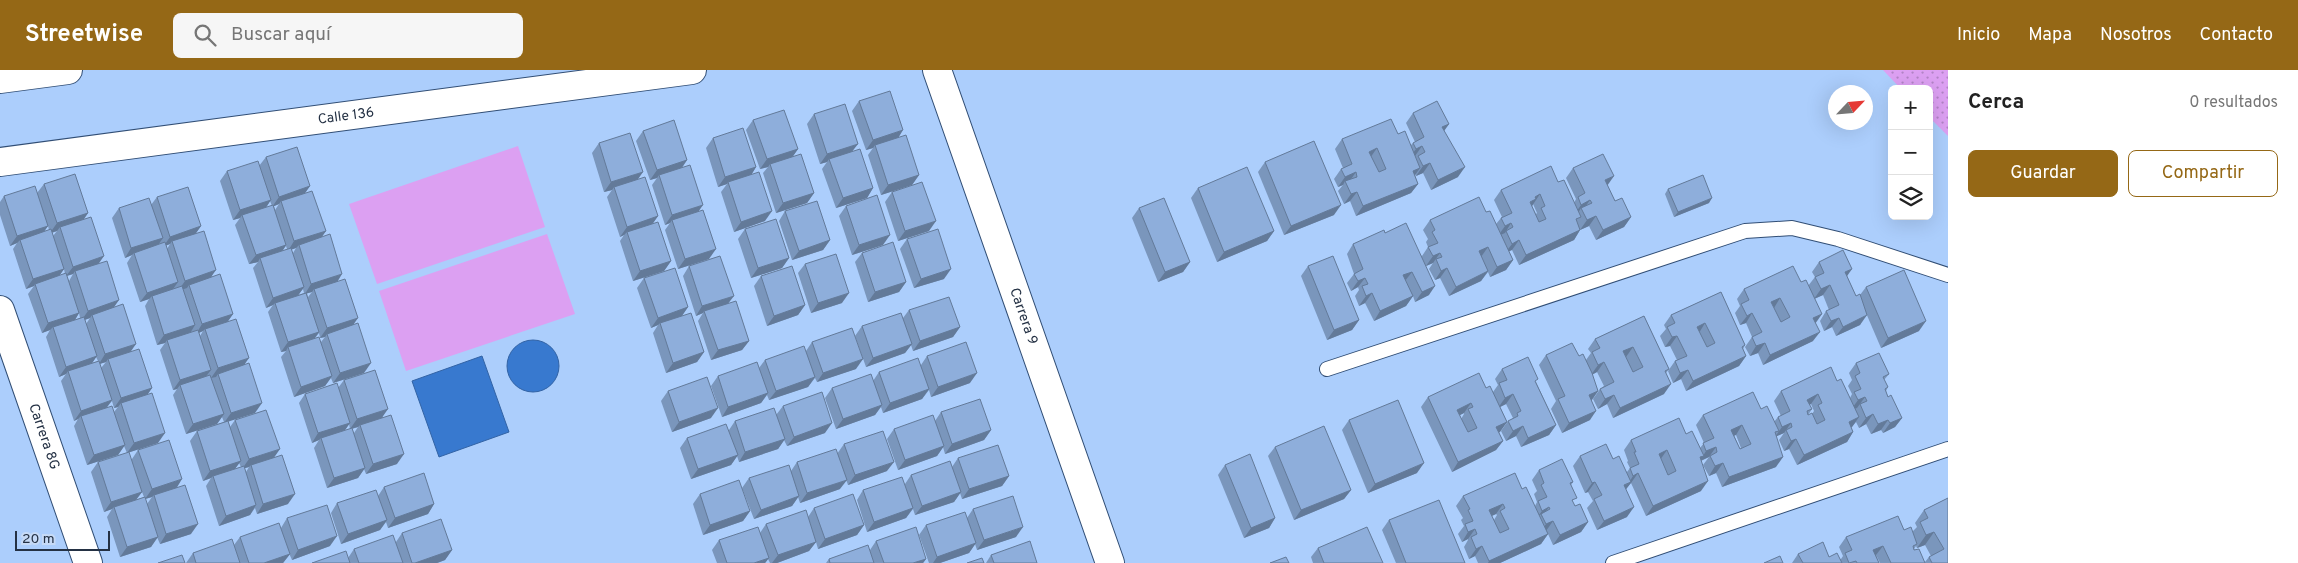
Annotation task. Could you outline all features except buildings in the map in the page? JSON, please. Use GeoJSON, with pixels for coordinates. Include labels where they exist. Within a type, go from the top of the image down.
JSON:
{"type":"FeatureCollection","features":[{"type":"Feature","properties":{"kind":"street"},"geometry":{"type":"LineString","coordinates":[[0,79],[68,70]]}},
{"type":"Feature","properties":{"kind":"street","name":"Calle 136"},"geometry":{"type":"LineString","coordinates":[[0,162],[692,70]]}},
{"type":"Feature","properties":{"kind":"street","name":"Carrera 9"},"geometry":{"type":"LineString","coordinates":[[937,70],[1110,563]]}},
{"type":"Feature","properties":{"kind":"street","name":"Carrera 8G"},"geometry":{"type":"LineString","coordinates":[[0,310],[88,563]]}},
{"type":"Feature","properties":{"kind":"lane"},"geometry":{"type":"LineString","coordinates":[[1327,369],[1745,232],[1792,228],[1838,239],[1948,275]]}},
{"type":"Feature","properties":{"kind":"lane"},"geometry":{"type":"LineString","coordinates":[[1613,563],[1948,449]]}},
{"type":"Feature","properties":{"kind":"shaded area"},"geometry":{"type":"Polygon","coordinates":[[[1883,70],[1948,70],[1948,136],[1933,121],[1933,85],[1897,85],[1883,70]]]}},
{"type":"Feature","properties":{"kind":"shaded area"},"geometry":{"type":"Polygon","coordinates":[[[518,146],[545,227],[377,284],[349,204],[518,146]]]}},
{"type":"Feature","properties":{"kind":"shaded area"},"geometry":{"type":"Polygon","coordinates":[[[547,234],[575,314],[406,371],[379,291],[547,234]]]}},
{"type":"Feature","properties":{"kind":"water"},"geometry":{"type":"Polygon","coordinates":[[[528,340],[538,340],[552,347],[559,361],[559,371],[552,385],[538,392],[528,392],[518,388],[511,381],[507,371],[507,361],[511,351],[518,344],[528,340]]]}},
{"type":"Feature","properties":{"kind":"water"},"geometry":{"type":"Polygon","coordinates":[[[482,356],[509,432],[439,457],[412,381],[482,356]]]}}]}
